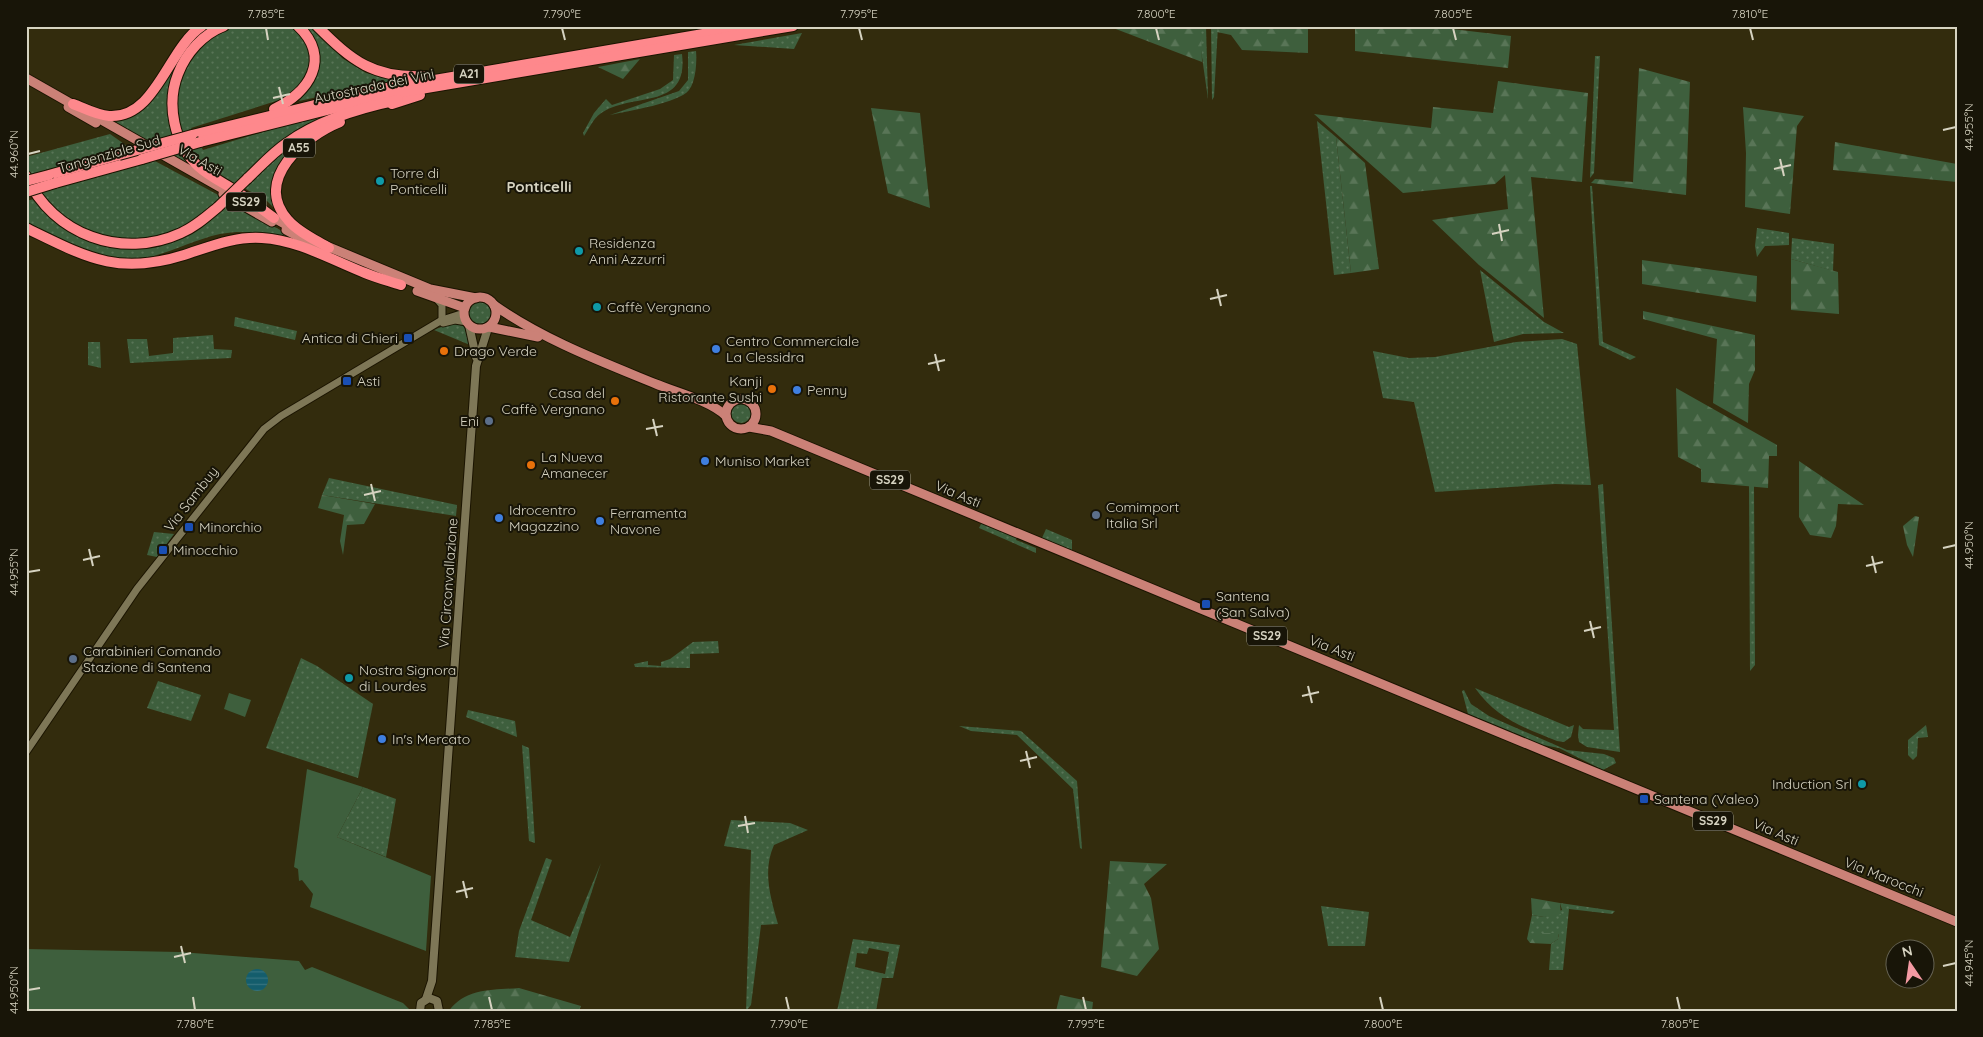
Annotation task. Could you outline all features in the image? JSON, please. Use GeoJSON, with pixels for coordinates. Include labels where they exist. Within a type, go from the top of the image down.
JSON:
{"type":"FeatureCollection","features":[{"type":"Feature","properties":{"kind":"highway"},"geometry":{"type":"LineString","coordinates":[[73,104],[109,116],[120,115],[139,107],[154,91],[181,45],[202,26]]}},
{"type":"Feature","properties":{"kind":"highway"},"geometry":{"type":"LineString","coordinates":[[224,26],[203,39],[191,50],[181,66],[172,96],[176,128],[182,144],[198,166],[274,218]]}},
{"type":"Feature","properties":{"kind":"highway"},"geometry":{"type":"LineString","coordinates":[[192,135],[273,109],[291,101],[298,95],[306,86],[314,65],[311,44],[306,34],[298,26]]}},
{"type":"Feature","properties":{"kind":"highway"},"geometry":{"type":"LineString","coordinates":[[317,26],[351,58],[385,73],[414,76],[478,67],[516,66]]}},
{"type":"Feature","properties":{"kind":"highway","name":"Autostrada dei Vini"},"geometry":{"type":"LineString","coordinates":[[192,135],[376,90],[750,26]]}},
{"type":"Feature","properties":{"kind":"highway","name":"Autostrada dei Vini"},"geometry":{"type":"LineString","coordinates":[[200,142],[358,101],[793,26]]}},
{"type":"Feature","properties":{"kind":"highway","name":"A55"},"geometry":{"type":"LineString","coordinates":[[26,176],[32,188],[47,208],[61,221],[93,238],[112,243],[130,244],[166,239],[201,221],[286,143],[322,123],[368,107],[468,86],[495,76]]}},
{"type":"Feature","properties":{"kind":"highway","name":"A55"},"geometry":{"type":"LineString","coordinates":[[329,248],[294,226],[282,212],[276,191],[281,170],[294,152],[322,131],[346,120],[420,95]]}},
{"type":"Feature","properties":{"kind":"highway","name":"Tangenziale Sud"},"geometry":{"type":"LineString","coordinates":[[26,181],[192,135]]}},
{"type":"Feature","properties":{"kind":"highway","name":"Tangenziale Sud"},"geometry":{"type":"LineString","coordinates":[[26,192],[200,142]]}},
{"type":"Feature","properties":{"kind":"highway"},"geometry":{"type":"LineString","coordinates":[[26,228],[83,256],[124,264],[149,264],[246,238],[275,240],[314,251],[367,274],[401,285]]}},
{"type":"Feature","properties":{"kind":"main road","name":"Via Asti"},"geometry":{"type":"LineString","coordinates":[[26,78],[329,248],[430,289],[476,298]]}},
{"type":"Feature","properties":{"kind":"main road","name":"Via Asti"},"geometry":{"type":"LineString","coordinates":[[26,84],[308,243],[401,285],[465,310]]}},
{"type":"Feature","properties":{"kind":"main road"},"geometry":{"type":"LineString","coordinates":[[551,340],[488,327],[478,329],[468,324],[465,310],[469,302],[476,298],[488,299],[524,326],[551,340],[702,403],[726,416]]}},
{"type":"Feature","properties":{"kind":"main road"},"geometry":{"type":"LineString","coordinates":[[488,327],[495,320],[494,305]]}},
{"type":"Feature","properties":{"kind":"main road","name":"Via Circonvallazione"},"geometry":{"type":"LineString","coordinates":[[420,1011],[421,1003],[426,999],[432,981],[476,366],[474,339],[468,324]]}},
{"type":"Feature","properties":{"kind":"main road","name":"Via Circonvallazione"},"geometry":{"type":"LineString","coordinates":[[476,366],[488,327]]}},
{"type":"Feature","properties":{"kind":"main road"},"geometry":{"type":"LineString","coordinates":[[482,342],[493,334],[506,331]]}},
{"type":"Feature","properties":{"kind":"main road"},"geometry":{"type":"LineString","coordinates":[[735,400],[746,400],[755,408],[756,417],[749,427],[742,429],[734,428],[728,422],[726,416],[729,405],[735,400]]}},
{"type":"Feature","properties":{"kind":"main road"},"geometry":{"type":"LineString","coordinates":[[702,403],[717,406],[729,405]]}},
{"type":"Feature","properties":{"kind":"main road","name":"Via Asti"},"geometry":{"type":"LineString","coordinates":[[756,417],[771,431]]}},
{"type":"Feature","properties":{"kind":"main road","name":"Via Asti"},"geometry":{"type":"LineString","coordinates":[[749,427],[771,431],[1800,857]]}},
{"type":"Feature","properties":{"kind":"main road","name":"Via Marocchi"},"geometry":{"type":"LineString","coordinates":[[1800,857],[1957,922]]}},
{"type":"Feature","properties":{"kind":"main road","name":"Via Circonvallazione"},"geometry":{"type":"LineString","coordinates":[[432,981],[439,1011]]}},
{"type":"Feature","properties":{"kind":"main road"},"geometry":{"type":"LineString","coordinates":[[426,999],[437,1001]]}},
{"type":"Feature","properties":{"kind":"street"},"geometry":{"type":"LineString","coordinates":[[436,299],[442,306],[442,320]]}},
{"type":"Feature","properties":{"kind":"street","name":"Via Sambuy"},"geometry":{"type":"LineString","coordinates":[[26,752],[136,589],[264,429],[286,413],[442,320],[465,310]]}},
{"type":"Feature","properties":{"kind":"street","name":"Via Sambuy"},"geometry":{"type":"LineString","coordinates":[[435,325],[455,320],[468,324]]}},
{"type":"Feature","properties":{"kind":"green space"},"geometry":{"type":"Polygon","coordinates":[[[207,26],[215,26],[181,60],[171,118],[196,169],[111,120],[124,119],[202,29],[207,26]]]}},
{"type":"Feature","properties":{"kind":"green space"},"geometry":{"type":"Polygon","coordinates":[[[233,26],[293,26],[310,47],[311,61],[308,73],[292,96],[191,128],[203,150],[303,120],[362,106],[312,124],[237,185],[208,168],[193,154],[182,136],[177,118],[176,99],[180,80],[188,63],[199,48],[215,35],[233,26]]]}},
{"type":"Feature","properties":{"kind":"green space"},"geometry":{"type":"Polygon","coordinates":[[[304,26],[314,26],[342,58],[366,73],[396,80],[299,101],[313,81],[317,65],[304,26]]]}},
{"type":"Feature","properties":{"kind":"green space"},"geometry":{"type":"Polygon","coordinates":[[[1108,26],[1201,26],[1202,62],[1108,26]]]}},
{"type":"Feature","properties":{"kind":"green space"},"geometry":{"type":"Polygon","coordinates":[[[1201,26],[1206,26],[1208,99],[1201,50],[1201,26]]]}},
{"type":"Feature","properties":{"kind":"green space"},"geometry":{"type":"Polygon","coordinates":[[[1211,26],[1218,26],[1214,97],[1212,100],[1211,26]]]}},
{"type":"Feature","properties":{"kind":"green space"},"geometry":{"type":"Polygon","coordinates":[[[1218,26],[1308,26],[1308,53],[1242,50],[1231,35],[1217,32],[1218,26]]]}},
{"type":"Feature","properties":{"kind":"green space"},"geometry":{"type":"Polygon","coordinates":[[[1355,26],[1427,26],[1511,36],[1508,68],[1355,51],[1355,26]]]}},
{"type":"Feature","properties":{"kind":"green space"},"geometry":{"type":"Polygon","coordinates":[[[802,33],[794,49],[734,45],[802,33]]]}},
{"type":"Feature","properties":{"kind":"green space"},"geometry":{"type":"Polygon","coordinates":[[[696,51],[695,76],[689,90],[683,95],[664,103],[610,115],[679,91],[688,80],[688,52],[696,51]]]}},
{"type":"Feature","properties":{"kind":"green space"},"geometry":{"type":"Polygon","coordinates":[[[682,54],[682,72],[676,85],[667,92],[655,97],[613,107],[600,114],[593,121],[584,136],[583,133],[594,113],[606,99],[612,105],[660,89],[673,80],[674,55],[682,54]]]}},
{"type":"Feature","properties":{"kind":"green space"},"geometry":{"type":"Polygon","coordinates":[[[1595,56],[1600,56],[1594,173],[1590,178],[1595,56]]]}},
{"type":"Feature","properties":{"kind":"green space"},"geometry":{"type":"Polygon","coordinates":[[[640,59],[623,79],[598,67],[640,59]]]}},
{"type":"Feature","properties":{"kind":"green space"},"geometry":{"type":"Polygon","coordinates":[[[1639,68],[1690,82],[1686,195],[1591,183],[1595,179],[1633,182],[1639,68]]]}},
{"type":"Feature","properties":{"kind":"green space"},"geometry":{"type":"Polygon","coordinates":[[[1498,81],[1588,93],[1582,182],[1531,177],[1544,318],[1479,265],[1432,220],[1508,209],[1505,175],[1495,184],[1403,193],[1314,114],[1431,128],[1433,107],[1493,113],[1498,81]]]}},
{"type":"Feature","properties":{"kind":"green space"},"geometry":{"type":"Polygon","coordinates":[[[1743,107],[1804,116],[1797,126],[1790,214],[1745,207],[1746,153],[1743,107]]]}},
{"type":"Feature","properties":{"kind":"green space"},"geometry":{"type":"Polygon","coordinates":[[[871,108],[920,113],[930,208],[888,193],[871,108]]]}},
{"type":"Feature","properties":{"kind":"green space"},"geometry":{"type":"Polygon","coordinates":[[[1317,121],[1336,137],[1351,273],[1334,275],[1317,121]]]}},
{"type":"Feature","properties":{"kind":"green space"},"geometry":{"type":"Polygon","coordinates":[[[320,129],[275,182],[284,218],[267,201],[244,188],[289,144],[320,129]]]}},
{"type":"Feature","properties":{"kind":"green space"},"geometry":{"type":"Polygon","coordinates":[[[110,134],[127,146],[222,197],[212,208],[176,232],[131,242],[80,229],[50,207],[27,172],[26,157],[110,134]]]}},
{"type":"Feature","properties":{"kind":"green space"},"geometry":{"type":"Polygon","coordinates":[[[1336,137],[1365,163],[1379,269],[1351,273],[1336,137]]]}},
{"type":"Feature","properties":{"kind":"green space"},"geometry":{"type":"Polygon","coordinates":[[[1835,142],[1957,164],[1957,182],[1833,170],[1835,142]]]}},
{"type":"Feature","properties":{"kind":"green space"},"geometry":{"type":"Polygon","coordinates":[[[1590,186],[1592,186],[1603,342],[1636,357],[1630,360],[1599,345],[1590,186]]]}},
{"type":"Feature","properties":{"kind":"green space"},"geometry":{"type":"Polygon","coordinates":[[[34,199],[96,243],[163,242],[229,202],[295,238],[238,232],[220,234],[138,259],[110,258],[78,247],[26,222],[26,201],[34,199]]]}},
{"type":"Feature","properties":{"kind":"green space"},"geometry":{"type":"Polygon","coordinates":[[[1757,228],[1789,233],[1789,245],[1765,246],[1757,257],[1755,246],[1757,228]]]}},
{"type":"Feature","properties":{"kind":"green space"},"geometry":{"type":"Polygon","coordinates":[[[1792,238],[1834,244],[1833,271],[1791,259],[1792,238]]]}},
{"type":"Feature","properties":{"kind":"green space"},"geometry":{"type":"Polygon","coordinates":[[[1791,259],[1838,272],[1839,314],[1791,310],[1791,259]]]}},
{"type":"Feature","properties":{"kind":"green space"},"geometry":{"type":"Polygon","coordinates":[[[1642,260],[1757,276],[1756,302],[1642,284],[1642,260]]]}},
{"type":"Feature","properties":{"kind":"green space"},"geometry":{"type":"Polygon","coordinates":[[[1480,270],[1544,322],[1564,333],[1523,334],[1494,342],[1480,270]]]}},
{"type":"Feature","properties":{"kind":"green space"},"geometry":{"type":"Polygon","coordinates":[[[481,300],[490,304],[494,313],[490,322],[481,326],[472,322],[468,313],[472,304],[481,300]]]}},
{"type":"Feature","properties":{"kind":"green space"},"geometry":{"type":"Polygon","coordinates":[[[1643,311],[1755,335],[1755,370],[1749,384],[1748,423],[1713,403],[1717,339],[1643,319],[1643,311]]]}},
{"type":"Feature","properties":{"kind":"green space"},"geometry":{"type":"Polygon","coordinates":[[[235,317],[297,331],[295,340],[234,326],[235,317]]]}},
{"type":"Feature","properties":{"kind":"green space"},"geometry":{"type":"Polygon","coordinates":[[[451,323],[464,326],[470,345],[434,330],[451,323]]]}},
{"type":"Feature","properties":{"kind":"green space"},"geometry":{"type":"Polygon","coordinates":[[[213,335],[214,349],[232,350],[231,358],[130,363],[127,339],[147,339],[149,356],[173,353],[173,338],[213,335]]]}},
{"type":"Feature","properties":{"kind":"green space"},"geometry":{"type":"Polygon","coordinates":[[[1562,339],[1577,344],[1591,485],[1555,484],[1435,492],[1414,402],[1383,398],[1373,351],[1409,358],[1435,357],[1516,342],[1562,339]]]}},
{"type":"Feature","properties":{"kind":"green space"},"geometry":{"type":"Polygon","coordinates":[[[88,342],[100,342],[101,368],[88,365],[88,342]]]}},
{"type":"Feature","properties":{"kind":"green space"},"geometry":{"type":"Polygon","coordinates":[[[1676,388],[1777,445],[1777,456],[1769,456],[1768,488],[1701,482],[1701,469],[1678,457],[1676,388]]]}},
{"type":"Feature","properties":{"kind":"green space"},"geometry":{"type":"Polygon","coordinates":[[[737,403],[745,403],[751,409],[751,417],[745,423],[737,423],[731,417],[731,409],[737,403]]]}},
{"type":"Feature","properties":{"kind":"green space"},"geometry":{"type":"Polygon","coordinates":[[[1799,461],[1864,505],[1838,504],[1836,526],[1831,538],[1810,535],[1799,517],[1799,461]]]}},
{"type":"Feature","properties":{"kind":"green space"},"geometry":{"type":"Polygon","coordinates":[[[329,478],[457,505],[456,516],[322,495],[329,478]]]}},
{"type":"Feature","properties":{"kind":"green space"},"geometry":{"type":"Polygon","coordinates":[[[1603,484],[1620,752],[1587,747],[1579,742],[1578,735],[1579,725],[1583,729],[1614,730],[1598,485],[1603,484]]]}},
{"type":"Feature","properties":{"kind":"green space"},"geometry":{"type":"Polygon","coordinates":[[[1749,486],[1754,486],[1755,665],[1750,671],[1749,486]]]}},
{"type":"Feature","properties":{"kind":"green space"},"geometry":{"type":"Polygon","coordinates":[[[322,495],[375,504],[364,524],[347,525],[343,555],[340,541],[344,515],[318,508],[322,495]]]}},
{"type":"Feature","properties":{"kind":"green space"},"geometry":{"type":"Polygon","coordinates":[[[1915,516],[1919,517],[1913,557],[1907,545],[1903,526],[1915,516]]]}},
{"type":"Feature","properties":{"kind":"green space"},"geometry":{"type":"Polygon","coordinates":[[[986,523],[1017,535],[1016,540],[1036,548],[1036,553],[979,528],[981,524],[986,523]]]}},
{"type":"Feature","properties":{"kind":"green space"},"geometry":{"type":"Polygon","coordinates":[[[1046,529],[1072,540],[1072,551],[1042,538],[1046,529]]]}},
{"type":"Feature","properties":{"kind":"green space"},"geometry":{"type":"Polygon","coordinates":[[[154,532],[174,534],[157,557],[147,555],[154,532]]]}},
{"type":"Feature","properties":{"kind":"green space"},"geometry":{"type":"Polygon","coordinates":[[[718,641],[719,653],[690,654],[690,668],[635,667],[634,664],[648,661],[648,665],[661,666],[661,662],[670,659],[693,642],[718,641]]]}},
{"type":"Feature","properties":{"kind":"green space"},"geometry":{"type":"Polygon","coordinates":[[[301,658],[317,666],[373,704],[358,778],[266,748],[301,658]]]}},
{"type":"Feature","properties":{"kind":"green space"},"geometry":{"type":"Polygon","coordinates":[[[158,681],[201,695],[191,721],[147,708],[158,681]]]}},
{"type":"Feature","properties":{"kind":"green space"},"geometry":{"type":"Polygon","coordinates":[[[1475,688],[1569,727],[1574,725],[1571,737],[1564,742],[1557,741],[1512,721],[1483,699],[1475,688]]]}},
{"type":"Feature","properties":{"kind":"green space"},"geometry":{"type":"Polygon","coordinates":[[[1464,690],[1471,704],[1489,716],[1567,750],[1604,754],[1614,758],[1616,763],[1603,770],[1559,748],[1538,744],[1468,714],[1462,691],[1464,690]]]}},
{"type":"Feature","properties":{"kind":"green space"},"geometry":{"type":"Polygon","coordinates":[[[229,693],[251,700],[245,717],[224,709],[229,693]]]}},
{"type":"Feature","properties":{"kind":"green space"},"geometry":{"type":"Polygon","coordinates":[[[468,710],[515,721],[517,737],[466,717],[468,710]]]}},
{"type":"Feature","properties":{"kind":"green space"},"geometry":{"type":"Polygon","coordinates":[[[1926,725],[1928,737],[1918,738],[1917,756],[1913,760],[1908,755],[1908,740],[1926,725]]]}},
{"type":"Feature","properties":{"kind":"green space"},"geometry":{"type":"Polygon","coordinates":[[[959,726],[1021,731],[1077,781],[1082,849],[1080,848],[1073,789],[1017,735],[971,731],[959,726]]]}},
{"type":"Feature","properties":{"kind":"green space"},"geometry":{"type":"Polygon","coordinates":[[[522,745],[529,748],[535,843],[529,841],[522,745]]]}},
{"type":"Feature","properties":{"kind":"green space"},"geometry":{"type":"Polygon","coordinates":[[[307,769],[363,787],[337,837],[431,876],[426,951],[310,907],[313,894],[302,880],[299,881],[298,869],[294,867],[307,769]]]}},
{"type":"Feature","properties":{"kind":"green space"},"geometry":{"type":"Polygon","coordinates":[[[363,787],[396,799],[386,857],[337,837],[363,787]]]}},
{"type":"Feature","properties":{"kind":"green space"},"geometry":{"type":"Polygon","coordinates":[[[731,820],[790,823],[808,830],[774,845],[770,855],[769,885],[778,924],[761,925],[751,1005],[746,1011],[751,850],[724,846],[731,820]]]}},
{"type":"Feature","properties":{"kind":"green space"},"geometry":{"type":"Polygon","coordinates":[[[546,858],[552,860],[531,920],[570,937],[601,863],[569,962],[515,957],[519,931],[546,858]]]}},
{"type":"Feature","properties":{"kind":"green space"},"geometry":{"type":"Polygon","coordinates":[[[1110,861],[1167,864],[1144,884],[1151,898],[1159,949],[1137,976],[1101,967],[1110,861]]]}},
{"type":"Feature","properties":{"kind":"green space"},"geometry":{"type":"Polygon","coordinates":[[[1531,898],[1560,903],[1561,915],[1544,917],[1532,915],[1531,898]]]}},
{"type":"Feature","properties":{"kind":"green space"},"geometry":{"type":"Polygon","coordinates":[[[1560,903],[1615,911],[1612,914],[1569,909],[1563,970],[1549,970],[1551,944],[1558,939],[1559,934],[1528,934],[1532,915],[1544,917],[1562,910],[1560,903]]]}},
{"type":"Feature","properties":{"kind":"green space"},"geometry":{"type":"Polygon","coordinates":[[[1321,906],[1369,912],[1365,946],[1328,946],[1321,906]]]}},
{"type":"Feature","properties":{"kind":"green space"},"geometry":{"type":"Polygon","coordinates":[[[1559,933],[1558,939],[1551,944],[1530,943],[1527,939],[1528,934],[1559,933]]]}},
{"type":"Feature","properties":{"kind":"green space"},"geometry":{"type":"Polygon","coordinates":[[[853,939],[900,945],[893,978],[882,978],[876,1011],[837,1011],[853,939]],[[869,948],[867,954],[857,953],[855,967],[885,974],[889,952],[869,948]]]}},
{"type":"Feature","properties":{"kind":"green space"},"geometry":{"type":"Polygon","coordinates":[[[26,949],[180,952],[299,961],[305,970],[312,967],[403,1003],[411,1011],[26,1011],[26,949]]]}},
{"type":"Feature","properties":{"kind":"green space"},"geometry":{"type":"Polygon","coordinates":[[[519,988],[581,1006],[579,1011],[449,1011],[456,1003],[472,994],[490,990],[519,988]]]}},
{"type":"Feature","properties":{"kind":"green space"},"geometry":{"type":"Polygon","coordinates":[[[1060,995],[1093,1002],[1092,1011],[1056,1011],[1060,995]]]}},
{"type":"Feature","properties":{"kind":"water"},"geometry":{"type":"Polygon","coordinates":[[[257,969],[265,972],[268,980],[265,988],[257,991],[249,988],[246,980],[249,972],[257,969]]]}},
{"type":"Feature","properties":{"kind":"place","name":"Torre di Ponticelli"},"geometry":{"type":"Point","coordinates":[380,181]}},
{"type":"Feature","properties":{"kind":"place","name":"Residenza Anni Azzurri"},"geometry":{"type":"Point","coordinates":[579,251]}},
{"type":"Feature","properties":{"kind":"place","name":"Caffè Vergnano"},"geometry":{"type":"Point","coordinates":[597,307]}},
{"type":"Feature","properties":{"kind":"place","name":"Antica di Chieri"},"geometry":{"type":"Point","coordinates":[408,338]}},
{"type":"Feature","properties":{"kind":"place","name":"Centro Commerciale La Clessidra"},"geometry":{"type":"Point","coordinates":[716,349]}},
{"type":"Feature","properties":{"kind":"place","name":"Drago Verde"},"geometry":{"type":"Point","coordinates":[444,351]}},
{"type":"Feature","properties":{"kind":"place","name":"Asti"},"geometry":{"type":"Point","coordinates":[347,381]}},
{"type":"Feature","properties":{"kind":"place","name":"Kanji Ristorante Sushi"},"geometry":{"type":"Point","coordinates":[772,389]}},
{"type":"Feature","properties":{"kind":"place","name":"Penny"},"geometry":{"type":"Point","coordinates":[797,390]}},
{"type":"Feature","properties":{"kind":"place","name":"Casa del Caffè Vergnano"},"geometry":{"type":"Point","coordinates":[615,401]}},
{"type":"Feature","properties":{"kind":"place","name":"Eni"},"geometry":{"type":"Point","coordinates":[489,421]}},
{"type":"Feature","properties":{"kind":"place","name":"Muniso Market"},"geometry":{"type":"Point","coordinates":[705,461]}},
{"type":"Feature","properties":{"kind":"place","name":"La Nueva Amanecer"},"geometry":{"type":"Point","coordinates":[531,465]}},
{"type":"Feature","properties":{"kind":"place","name":"Comimport Italia Srl"},"geometry":{"type":"Point","coordinates":[1096,515]}},
{"type":"Feature","properties":{"kind":"place","name":"Idrocentro Magazzino"},"geometry":{"type":"Point","coordinates":[499,518]}},
{"type":"Feature","properties":{"kind":"place","name":"Ferramenta Navone"},"geometry":{"type":"Point","coordinates":[600,521]}},
{"type":"Feature","properties":{"kind":"place","name":"Minorchio"},"geometry":{"type":"Point","coordinates":[189,527]}},
{"type":"Feature","properties":{"kind":"place","name":"Minocchio"},"geometry":{"type":"Point","coordinates":[163,550]}},
{"type":"Feature","properties":{"kind":"place","name":"Santena (San Salva)"},"geometry":{"type":"Point","coordinates":[1206,604]}},
{"type":"Feature","properties":{"kind":"place","name":"Carabinieri Comando Stazione di Santena"},"geometry":{"type":"Point","coordinates":[73,659]}},
{"type":"Feature","properties":{"kind":"place","name":"Nostra Signora di Lourdes"},"geometry":{"type":"Point","coordinates":[349,678]}},
{"type":"Feature","properties":{"kind":"place","name":"In's Mercato"},"geometry":{"type":"Point","coordinates":[382,739]}},
{"type":"Feature","properties":{"kind":"place","name":"Induction Srl"},"geometry":{"type":"Point","coordinates":[1862,784]}},
{"type":"Feature","properties":{"kind":"place","name":"Santena (Valeo)"},"geometry":{"type":"Point","coordinates":[1644,799]}},
{"type":"Feature","properties":{"kind":"district","name":"Ponticelli"},"geometry":{"type":"Point","coordinates":[539,187]}}]}
